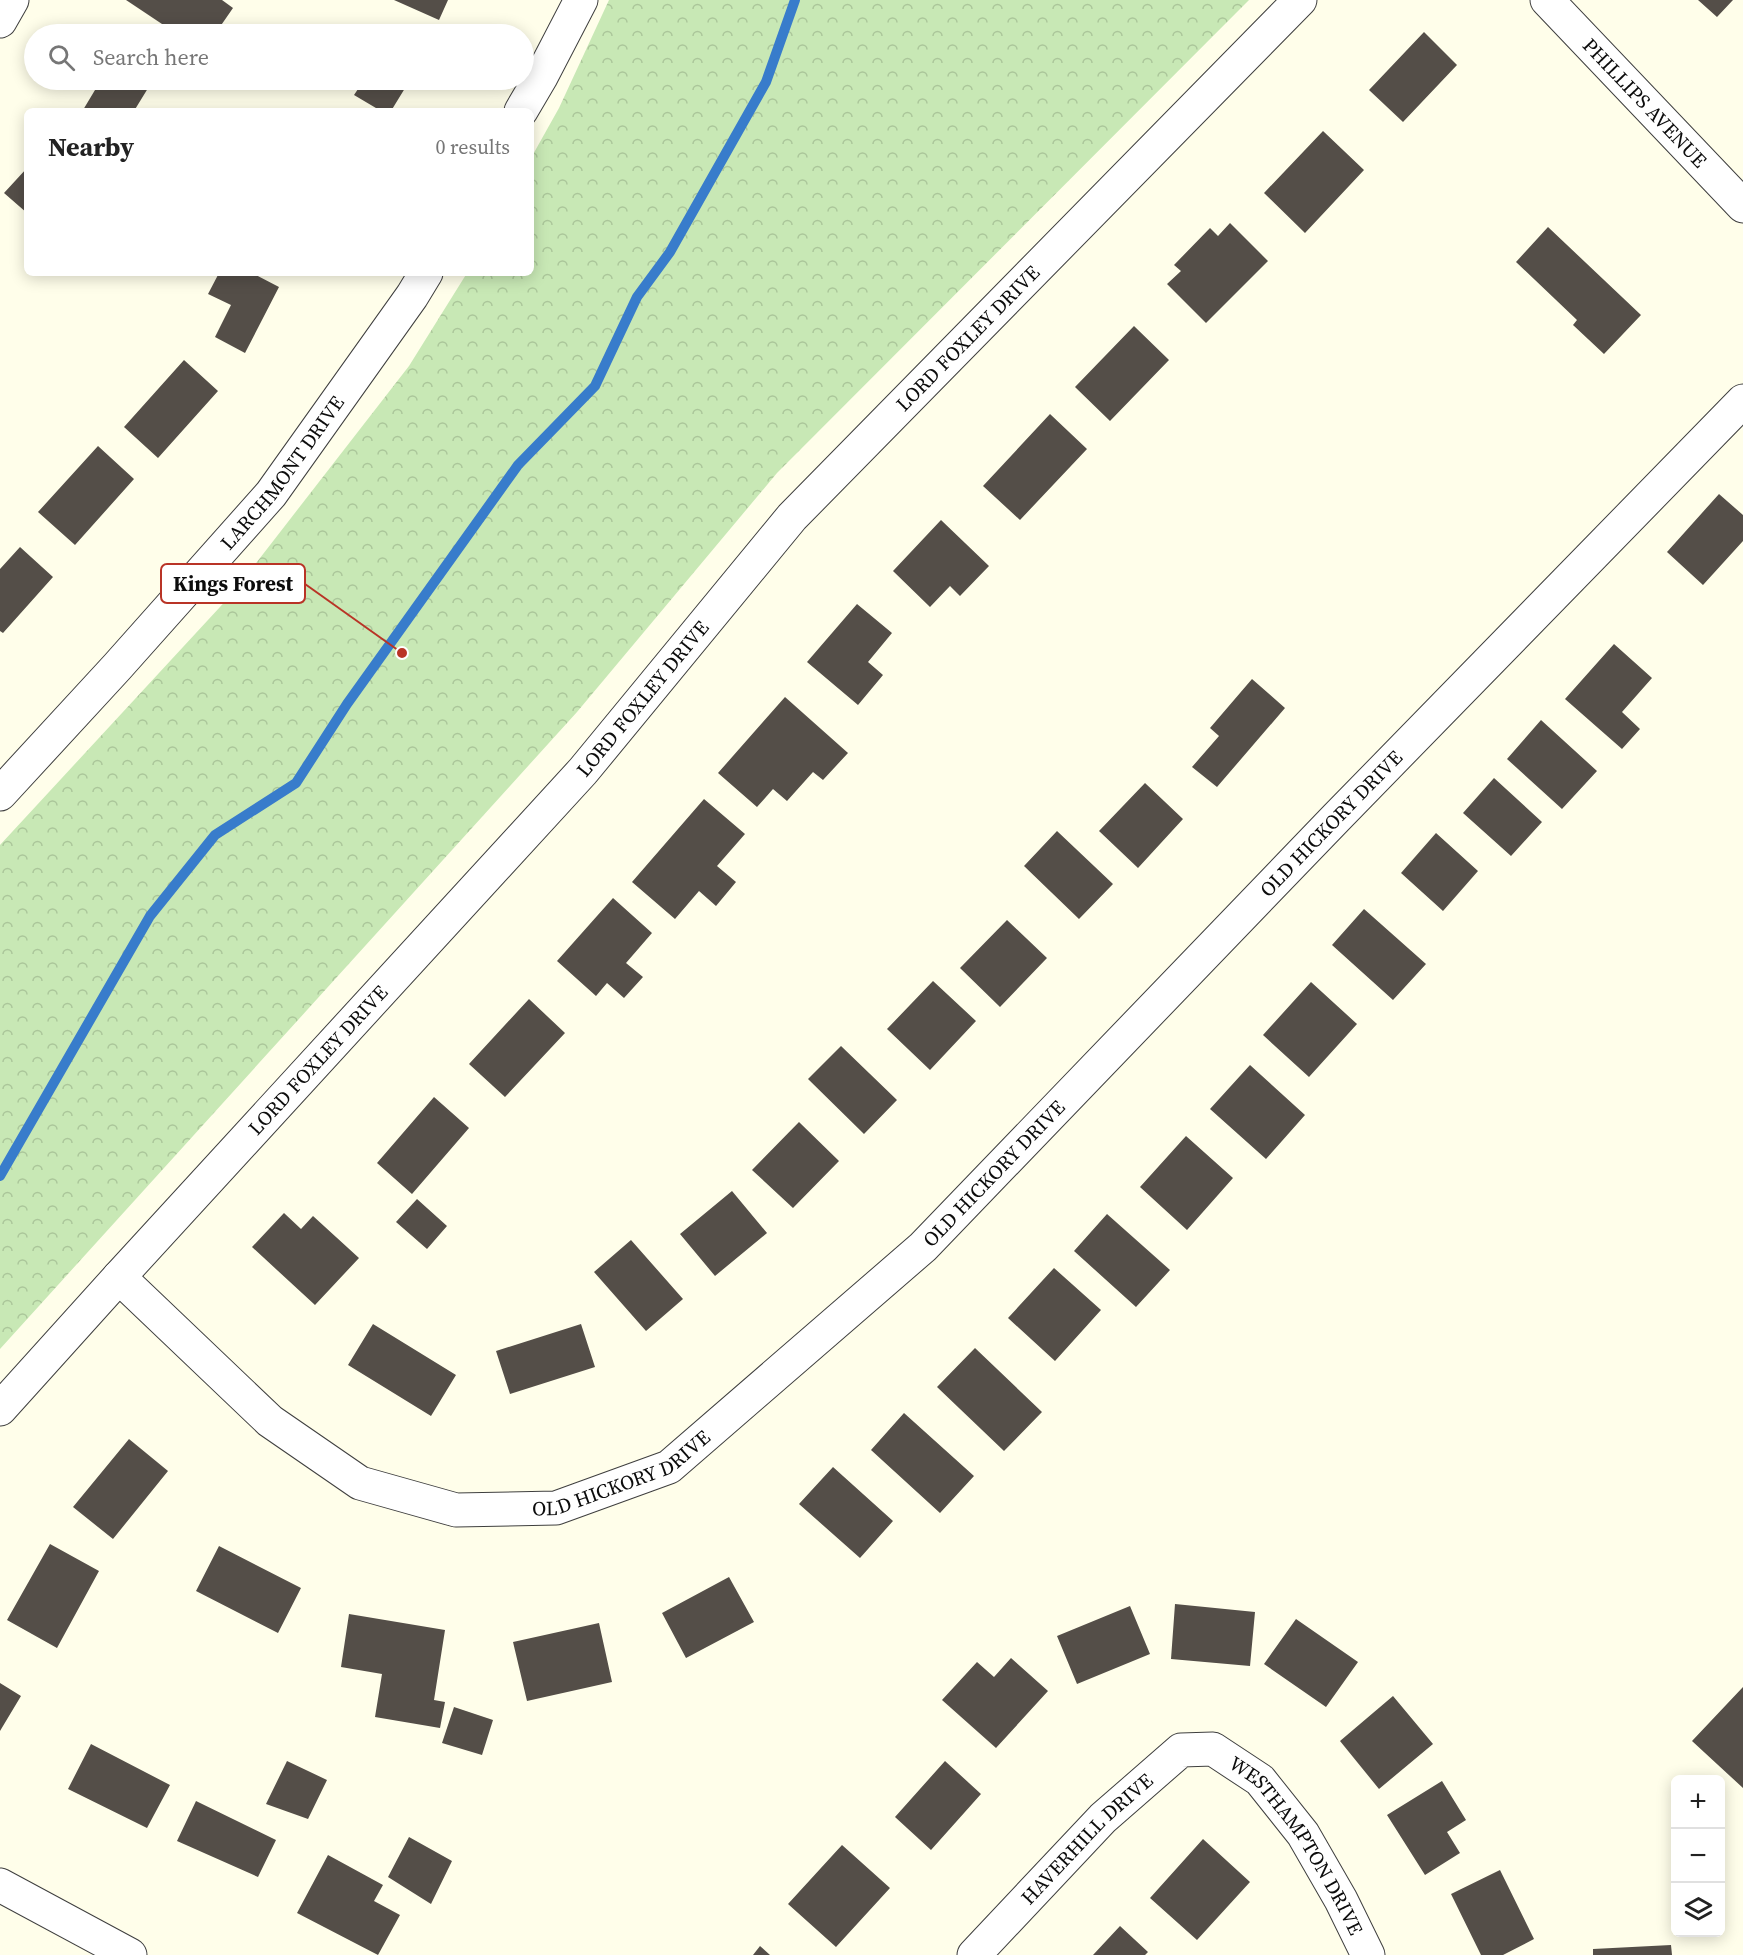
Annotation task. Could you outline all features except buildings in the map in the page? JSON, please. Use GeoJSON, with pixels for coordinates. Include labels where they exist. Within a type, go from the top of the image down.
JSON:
{"type":"FeatureCollection","features":[{"type":"Feature","properties":{"kind":"street"},"geometry":{"type":"LineString","coordinates":[[0,21],[12,0]]}},
{"type":"Feature","properties":{"kind":"street"},"geometry":{"type":"LineString","coordinates":[[534,87],[581,0]]}},
{"type":"Feature","properties":{"kind":"street","name":"LORD FOXLEY DRIVE"},"geometry":{"type":"LineString","coordinates":[[0,1409],[119,1276],[583,771],[792,517],[1300,0]]}},
{"type":"Feature","properties":{"kind":"street","name":"PHILLIPS AVENUE"},"geometry":{"type":"LineString","coordinates":[[1547,0],[1743,206]]}},
{"type":"Feature","properties":{"kind":"street"},"geometry":{"type":"LineString","coordinates":[[523,108],[532,90]]}},
{"type":"Feature","properties":{"kind":"street","name":"LARCHMONT DRIVE"},"geometry":{"type":"LineString","coordinates":[[0,794],[271,494],[424,276]]}},
{"type":"Feature","properties":{"kind":"street","name":"OLD HICKORY DRIVE"},"geometry":{"type":"LineString","coordinates":[[119,1276],[270,1421],[360,1484],[456,1510],[556,1508],[669,1467],[923,1247],[1336,818],[1743,401]]}},
{"type":"Feature","properties":{"kind":"street","name":"HAVERHILL DRIVE"},"geometry":{"type":"LineString","coordinates":[[974,1955],[1103,1818],[1181,1750],[1213,1749]]}},
{"type":"Feature","properties":{"kind":"street","name":"WESTHAMPTON DRIVE"},"geometry":{"type":"LineString","coordinates":[[1213,1749],[1260,1780],[1303,1834],[1341,1900],[1368,1955]]}},
{"type":"Feature","properties":{"kind":"street"},"geometry":{"type":"LineString","coordinates":[[0,1885],[130,1955]]}},
{"type":"Feature","properties":{"kind":"green space"},"geometry":{"type":"Polygon","coordinates":[[[609,0],[1249,0],[777,473],[577,712],[0,1349],[0,845],[232,594],[409,366],[465,276],[534,276],[534,153],[559,108],[609,0]]]}},
{"type":"Feature","properties":{"kind":"waterway"},"geometry":{"type":"LineString","coordinates":[[0,1176],[150,916],[215,835],[296,783],[347,704],[518,465],[595,386],[637,297],[670,252],[766,82],[795,0]]}},
{"type":"Feature","properties":{"kind":"place","name":"Kings Forest"},"geometry":{"type":"Point","coordinates":[402,653]}}]}
